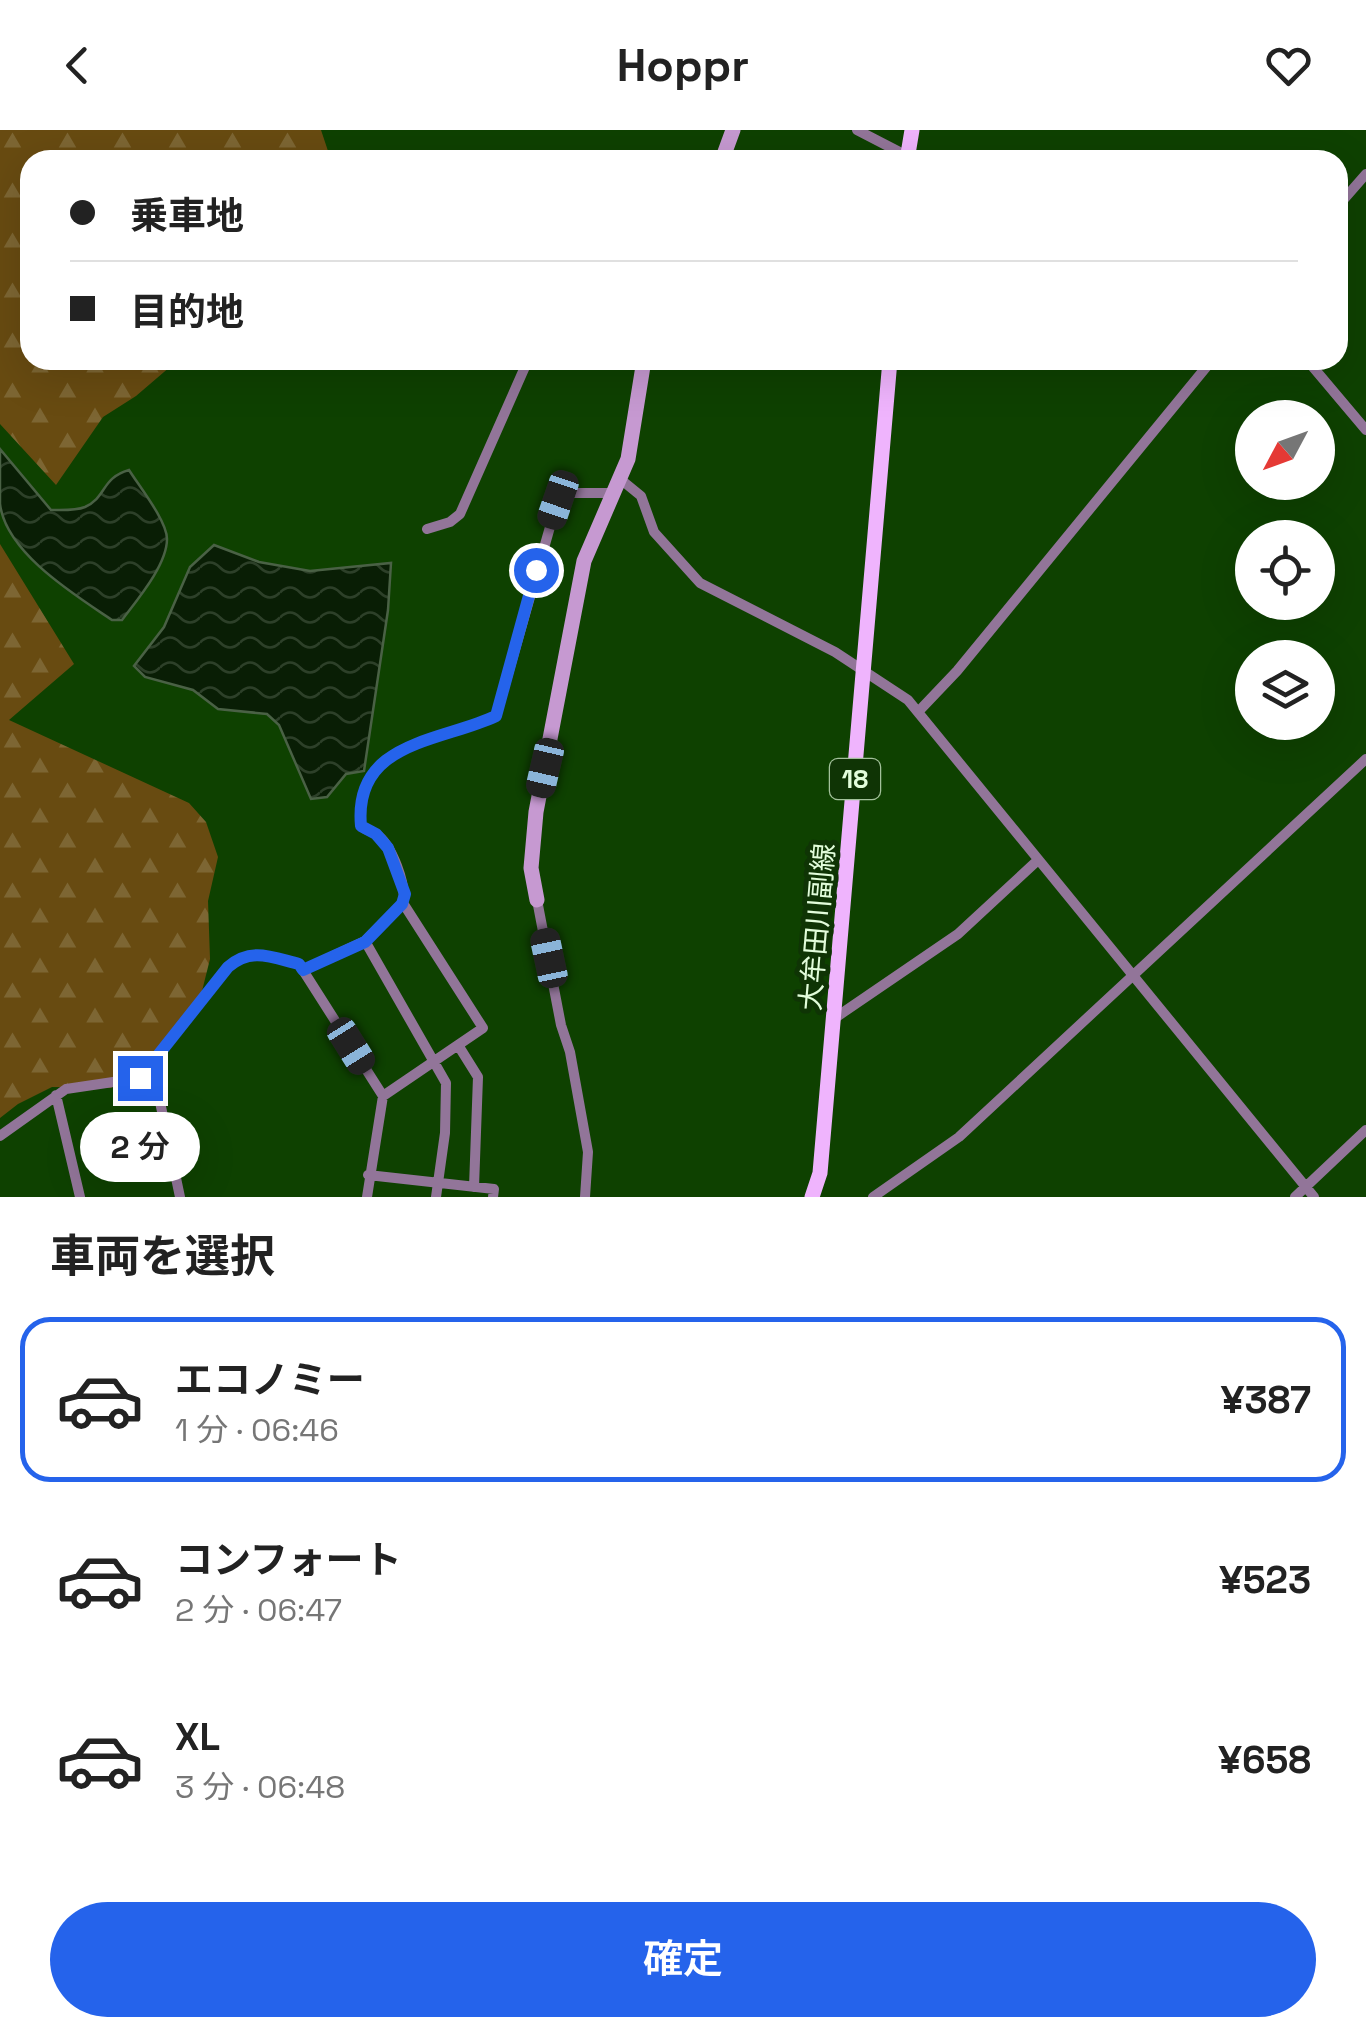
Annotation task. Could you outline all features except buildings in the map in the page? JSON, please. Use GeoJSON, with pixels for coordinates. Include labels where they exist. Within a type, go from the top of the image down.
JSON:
{"type":"FeatureCollection","features":[{"type":"Feature","properties":{"kind":"main road","name":"大牟田川副線"},"geometry":{"type":"LineString","coordinates":[[812,1197],[820,1173],[835,1018],[889,370]]}},
{"type":"Feature","properties":{"kind":"street"},"geometry":{"type":"LineString","coordinates":[[857,130],[894,150]]}},
{"type":"Feature","properties":{"kind":"street"},"geometry":{"type":"LineString","coordinates":[[1364,177],[1360,186],[1366,196]]}},
{"type":"Feature","properties":{"kind":"street"},"geometry":{"type":"LineString","coordinates":[[428,529],[460,514],[524,370]]}},
{"type":"Feature","properties":{"kind":"street"},"geometry":{"type":"LineString","coordinates":[[585,1197],[588,1152],[530,868],[536,812],[584,561],[631,445],[642,370]]}},
{"type":"Feature","properties":{"kind":"street"},"geometry":{"type":"LineString","coordinates":[[918,712],[947,684],[1204,370]]}},
{"type":"Feature","properties":{"kind":"street"},"geometry":{"type":"LineString","coordinates":[[1315,370],[1366,430]]}},
{"type":"Feature","properties":{"kind":"street"},"geometry":{"type":"LineString","coordinates":[[303,970],[365,942],[403,904],[405,894],[388,848],[376,834],[361,826],[360,810],[368,782],[378,767],[406,747],[496,716],[558,500],[569,493],[616,486],[641,496],[654,532],[700,582],[864,669],[908,700],[1314,1197]]}},
{"type":"Feature","properties":{"kind":"street"},"geometry":{"type":"LineString","coordinates":[[873,1197],[959,1136],[1366,759]]}},
{"type":"Feature","properties":{"kind":"street"},"geometry":{"type":"LineString","coordinates":[[835,1018],[958,934],[1038,860]]}},
{"type":"Feature","properties":{"kind":"street"},"geometry":{"type":"LineString","coordinates":[[383,1096],[483,1028],[403,904]]}},
{"type":"Feature","properties":{"kind":"street"},"geometry":{"type":"LineString","coordinates":[[365,942],[446,1083],[436,1197]]}},
{"type":"Feature","properties":{"kind":"street"},"geometry":{"type":"LineString","coordinates":[[0,1136],[66,1089],[140,1078],[228,967],[254,952],[299,964],[383,1096],[367,1197]]}},
{"type":"Feature","properties":{"kind":"street"},"geometry":{"type":"LineString","coordinates":[[458,1045],[478,1076],[474,1187]]}},
{"type":"Feature","properties":{"kind":"street"},"geometry":{"type":"LineString","coordinates":[[152,1064],[180,1197]]}},
{"type":"Feature","properties":{"kind":"street"},"geometry":{"type":"LineString","coordinates":[[56,1095],[80,1197]]}},
{"type":"Feature","properties":{"kind":"street"},"geometry":{"type":"LineString","coordinates":[[1295,1197],[1366,1130]]}},
{"type":"Feature","properties":{"kind":"street"},"geometry":{"type":"LineString","coordinates":[[368,1175],[494,1189],[493,1197]]}},
{"type":"Feature","properties":{"kind":"green space"},"geometry":{"type":"Polygon","coordinates":[[[0,130],[321,130],[328,150],[20,150],[20,370],[166,370],[103,417],[56,485],[0,424],[0,130]]]}},
{"type":"Feature","properties":{"kind":"green space"},"geometry":{"type":"Polygon","coordinates":[[[0,544],[74,664],[9,720],[189,803],[206,822],[218,857],[208,901],[210,959],[202,991],[162,1055],[111,1088],[52,1087],[0,1118],[0,544]]]}},
{"type":"Feature","properties":{"kind":"water"},"geometry":{"type":"Polygon","coordinates":[[[0,449],[51,510],[85,507],[113,478],[129,470],[158,513],[167,539],[157,571],[122,620],[112,620],[62,585],[28,556],[15,539],[0,504],[0,449]]]}},
{"type":"Feature","properties":{"kind":"water"},"geometry":{"type":"Polygon","coordinates":[[[214,545],[259,562],[310,571],[391,563],[388,610],[364,771],[346,774],[327,797],[311,799],[279,725],[267,714],[218,709],[193,690],[145,677],[134,666],[164,627],[190,567],[214,545]]]}},
{"type":"Feature","properties":{"kind":"route"},"geometry":{"type":"LineString","coordinates":[[140,1078],[240,957],[254,952],[299,964],[303,970],[365,942],[402,904],[405,894],[388,848],[376,834],[361,826],[360,810],[368,782],[378,767],[406,747],[496,716],[536,570]]}}]}
